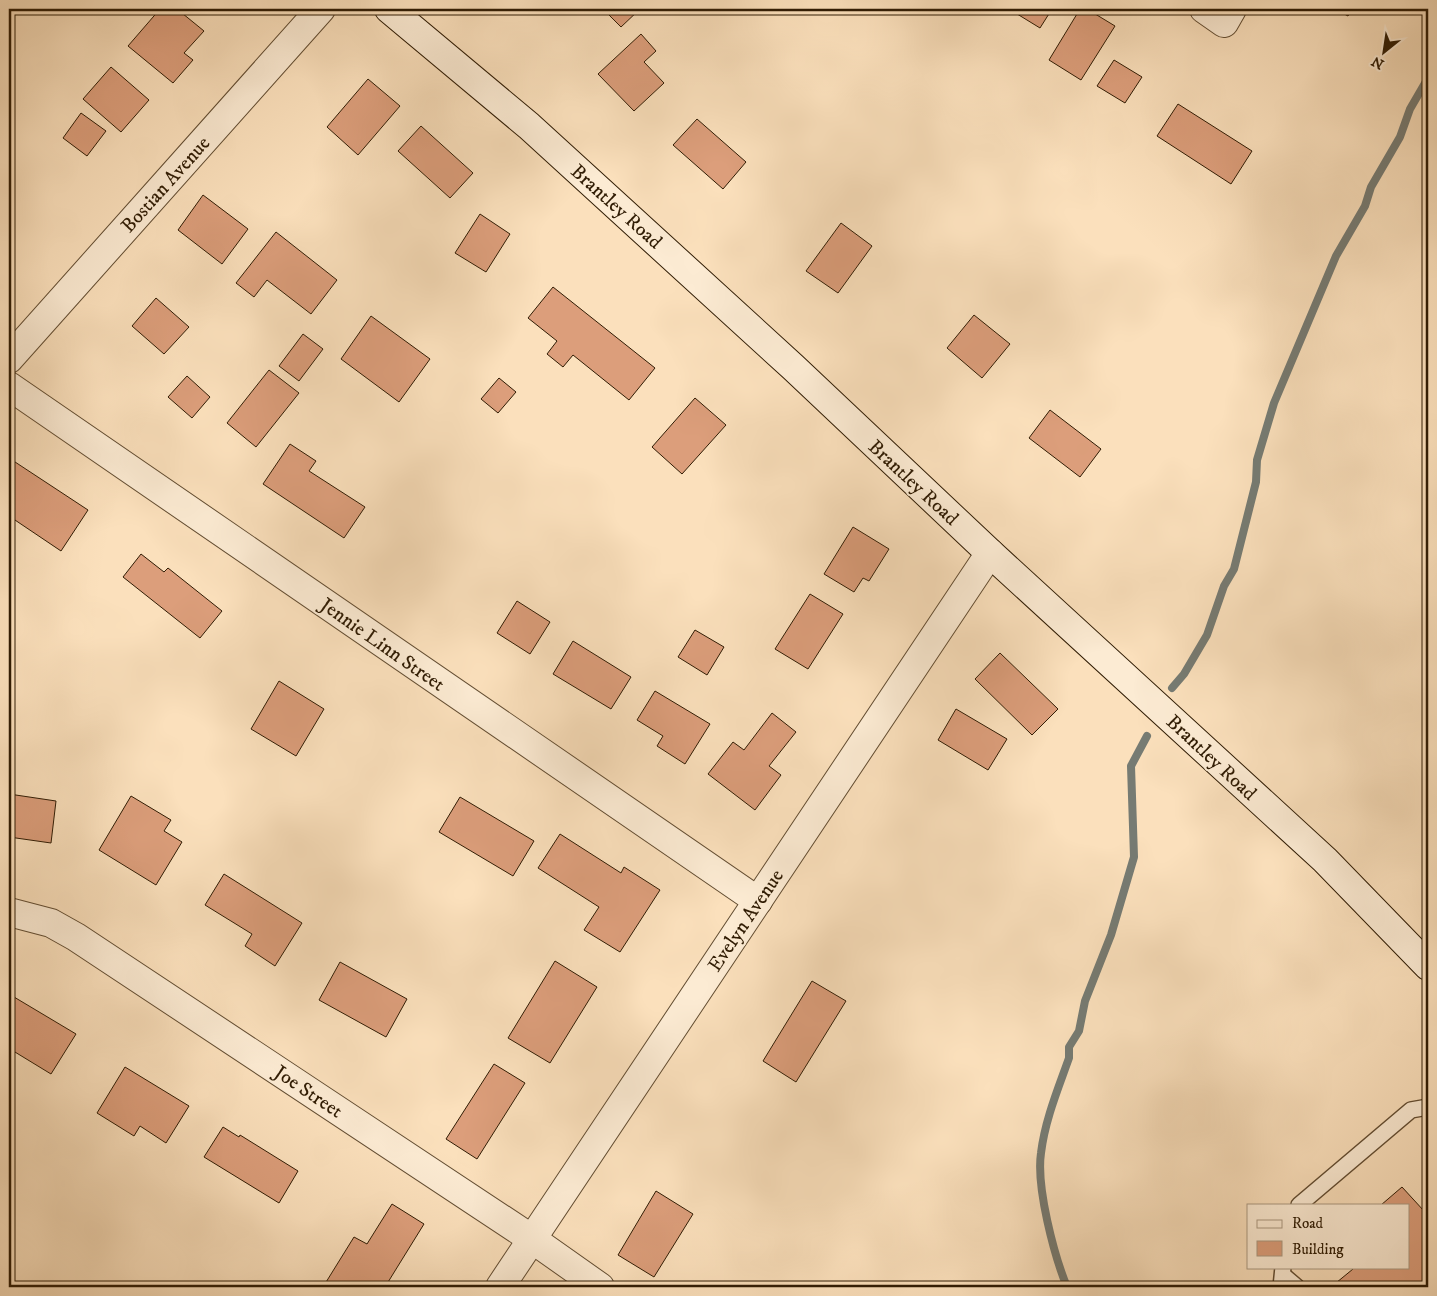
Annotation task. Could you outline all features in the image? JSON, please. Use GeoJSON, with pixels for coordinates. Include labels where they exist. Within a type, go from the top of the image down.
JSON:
{"type":"FeatureCollection","features":[{"type":"Feature","properties":{"kind":"street","name":"Bostian Avenue"},"geometry":{"type":"LineString","coordinates":[[9,359],[321,9]]}},
{"type":"Feature","properties":{"kind":"street","name":"Brantley Road"},"geometry":{"type":"LineString","coordinates":[[389,9],[529,126],[785,360],[990,553],[1325,860],[1428,966]]}},
{"type":"Feature","properties":{"kind":"street","name":"Jennie Linn Street"},"geometry":{"type":"LineString","coordinates":[[9,386],[758,902]]}},
{"type":"Feature","properties":{"kind":"street","name":"Evelyn Avenue"},"geometry":{"type":"LineString","coordinates":[[500,1287],[990,553]]}},
{"type":"Feature","properties":{"kind":"street","name":"Joe Street"},"geometry":{"type":"LineString","coordinates":[[9,912],[51,923],[76,936],[532,1239],[600,1287]]}},
{"type":"Feature","properties":{"kind":"lane"},"geometry":{"type":"LineString","coordinates":[[1300,1204],[1411,1110],[1428,1107]]}},
{"type":"Feature","properties":{"kind":"lane"},"geometry":{"type":"LineString","coordinates":[[1282,1277],[1297,1287]]}},
{"type":"Feature","properties":{"kind":"building"},"geometry":{"type":"Polygon","coordinates":[[[160,9],[177,9],[204,31],[184,53],[193,60],[173,83],[128,46],[160,9]]]}},
{"type":"Feature","properties":{"kind":"building"},"geometry":{"type":"Polygon","coordinates":[[[603,9],[640,9],[621,27],[603,9]]]}},
{"type":"Feature","properties":{"kind":"building"},"geometry":{"type":"Polygon","coordinates":[[[1009,9],[1052,9],[1040,28],[1009,9]]]}},
{"type":"Feature","properties":{"kind":"building"},"geometry":{"type":"Polygon","coordinates":[[[1080,9],[1087,9],[1115,26],[1081,80],[1049,60],[1080,9]]]}},
{"type":"Feature","properties":{"kind":"building"},"geometry":{"type":"Polygon","coordinates":[[[1335,9],[1352,9],[1348,16],[1335,9]]]}},
{"type":"Feature","properties":{"kind":"building"},"geometry":{"type":"Polygon","coordinates":[[[641,34],[656,51],[644,62],[664,83],[634,111],[598,74],[641,34]]]}},
{"type":"Feature","properties":{"kind":"building"},"geometry":{"type":"Polygon","coordinates":[[[1114,60],[1142,77],[1125,103],[1097,86],[1114,60]]]}},
{"type":"Feature","properties":{"kind":"building"},"geometry":{"type":"Polygon","coordinates":[[[111,67],[149,100],[121,132],[83,99],[111,67]]]}},
{"type":"Feature","properties":{"kind":"building"},"geometry":{"type":"Polygon","coordinates":[[[368,79],[400,106],[358,155],[327,127],[368,79]]]}},
{"type":"Feature","properties":{"kind":"building"},"geometry":{"type":"Polygon","coordinates":[[[1178,104],[1252,151],[1231,184],[1157,136],[1178,104]]]}},
{"type":"Feature","properties":{"kind":"building"},"geometry":{"type":"Polygon","coordinates":[[[81,113],[106,131],[87,156],[63,138],[81,113]]]}},
{"type":"Feature","properties":{"kind":"building"},"geometry":{"type":"Polygon","coordinates":[[[697,119],[746,162],[723,189],[673,145],[697,119]]]}},
{"type":"Feature","properties":{"kind":"building"},"geometry":{"type":"Polygon","coordinates":[[[421,126],[473,173],[450,198],[398,151],[421,126]]]}},
{"type":"Feature","properties":{"kind":"building"},"geometry":{"type":"Polygon","coordinates":[[[203,195],[248,229],[222,264],[178,230],[203,195]]]}},
{"type":"Feature","properties":{"kind":"building"},"geometry":{"type":"Polygon","coordinates":[[[480,214],[510,234],[486,272],[455,253],[480,214]]]}},
{"type":"Feature","properties":{"kind":"building"},"geometry":{"type":"Polygon","coordinates":[[[841,223],[872,246],[838,293],[806,271],[841,223]]]}},
{"type":"Feature","properties":{"kind":"building"},"geometry":{"type":"Polygon","coordinates":[[[276,232],[337,280],[311,314],[267,280],[254,297],[236,283],[276,232]]]}},
{"type":"Feature","properties":{"kind":"building"},"geometry":{"type":"Polygon","coordinates":[[[553,287],[655,368],[629,400],[573,355],[563,367],[547,354],[557,341],[528,318],[553,287]]]}},
{"type":"Feature","properties":{"kind":"building"},"geometry":{"type":"Polygon","coordinates":[[[156,298],[189,327],[164,354],[132,326],[156,298]]]}},
{"type":"Feature","properties":{"kind":"building"},"geometry":{"type":"Polygon","coordinates":[[[974,315],[1010,344],[982,378],[947,348],[974,315]]]}},
{"type":"Feature","properties":{"kind":"building"},"geometry":{"type":"Polygon","coordinates":[[[371,316],[430,359],[399,402],[341,359],[371,316]]]}},
{"type":"Feature","properties":{"kind":"building"},"geometry":{"type":"Polygon","coordinates":[[[303,334],[323,349],[299,381],[279,366],[303,334]]]}},
{"type":"Feature","properties":{"kind":"building"},"geometry":{"type":"Polygon","coordinates":[[[269,370],[299,393],[256,447],[227,423],[269,370]]]}},
{"type":"Feature","properties":{"kind":"building"},"geometry":{"type":"Polygon","coordinates":[[[187,376],[210,397],[192,418],[168,397],[187,376]]]}},
{"type":"Feature","properties":{"kind":"building"},"geometry":{"type":"Polygon","coordinates":[[[499,378],[516,392],[498,413],[481,399],[499,378]]]}},
{"type":"Feature","properties":{"kind":"building"},"geometry":{"type":"Polygon","coordinates":[[[695,398],[726,425],[682,474],[652,447],[695,398]]]}},
{"type":"Feature","properties":{"kind":"building"},"geometry":{"type":"Polygon","coordinates":[[[1050,410],[1101,449],[1080,477],[1029,438],[1050,410]]]}},
{"type":"Feature","properties":{"kind":"building"},"geometry":{"type":"Polygon","coordinates":[[[290,444],[316,461],[309,471],[365,507],[344,538],[263,484],[290,444]]]}},
{"type":"Feature","properties":{"kind":"building"},"geometry":{"type":"Polygon","coordinates":[[[9,458],[88,510],[61,551],[9,516],[9,458]]]}},
{"type":"Feature","properties":{"kind":"building"},"geometry":{"type":"Polygon","coordinates":[[[853,527],[889,549],[869,581],[863,578],[854,592],[824,574],[853,527]]]}},
{"type":"Feature","properties":{"kind":"building"},"geometry":{"type":"Polygon","coordinates":[[[141,554],[164,572],[168,568],[222,611],[200,638],[123,577],[141,554]]]}},
{"type":"Feature","properties":{"kind":"building"},"geometry":{"type":"Polygon","coordinates":[[[810,594],[843,614],[808,669],[775,649],[810,594]]]}},
{"type":"Feature","properties":{"kind":"building"},"geometry":{"type":"Polygon","coordinates":[[[517,601],[550,622],[530,654],[497,633],[517,601]]]}},
{"type":"Feature","properties":{"kind":"building"},"geometry":{"type":"Polygon","coordinates":[[[695,630],[724,647],[707,675],[678,657],[695,630]]]}},
{"type":"Feature","properties":{"kind":"building"},"geometry":{"type":"Polygon","coordinates":[[[573,641],[631,677],[611,709],[553,674],[573,641]]]}},
{"type":"Feature","properties":{"kind":"building"},"geometry":{"type":"Polygon","coordinates":[[[1000,653],[1058,709],[1032,735],[975,679],[1000,653]]]}},
{"type":"Feature","properties":{"kind":"building"},"geometry":{"type":"Polygon","coordinates":[[[279,681],[324,709],[296,756],[251,729],[279,681]]]}},
{"type":"Feature","properties":{"kind":"building"},"geometry":{"type":"Polygon","coordinates":[[[655,691],[710,724],[685,764],[657,746],[663,736],[637,720],[655,691]]]}},
{"type":"Feature","properties":{"kind":"building"},"geometry":{"type":"Polygon","coordinates":[[[956,709],[1007,739],[988,770],[938,740],[956,709]]]}},
{"type":"Feature","properties":{"kind":"building"},"geometry":{"type":"Polygon","coordinates":[[[772,713],[796,732],[769,766],[781,775],[755,810],[708,774],[733,742],[744,750],[772,713]]]}},
{"type":"Feature","properties":{"kind":"building"},"geometry":{"type":"Polygon","coordinates":[[[9,794],[56,801],[51,843],[9,837],[9,794]]]}},
{"type":"Feature","properties":{"kind":"building"},"geometry":{"type":"Polygon","coordinates":[[[131,796],[171,820],[164,831],[182,842],[156,885],[99,850],[131,796]]]}},
{"type":"Feature","properties":{"kind":"building"},"geometry":{"type":"Polygon","coordinates":[[[460,797],[534,841],[513,876],[439,832],[460,797]]]}},
{"type":"Feature","properties":{"kind":"building"},"geometry":{"type":"Polygon","coordinates":[[[560,834],[621,873],[624,867],[660,890],[620,952],[584,930],[599,907],[538,868],[560,834]]]}},
{"type":"Feature","properties":{"kind":"building"},"geometry":{"type":"Polygon","coordinates":[[[224,874],[302,923],[275,966],[245,946],[252,934],[205,905],[224,874]]]}},
{"type":"Feature","properties":{"kind":"building"},"geometry":{"type":"Polygon","coordinates":[[[555,961],[597,987],[550,1063],[508,1038],[555,961]]]}},
{"type":"Feature","properties":{"kind":"building"},"geometry":{"type":"Polygon","coordinates":[[[340,962],[407,999],[386,1037],[319,1000],[340,962]]]}},
{"type":"Feature","properties":{"kind":"building"},"geometry":{"type":"Polygon","coordinates":[[[812,981],[846,1001],[796,1082],[763,1061],[812,981]]]}},
{"type":"Feature","properties":{"kind":"building"},"geometry":{"type":"Polygon","coordinates":[[[9,994],[76,1034],[51,1074],[10,1049],[9,1051],[9,994]]]}},
{"type":"Feature","properties":{"kind":"building"},"geometry":{"type":"Polygon","coordinates":[[[494,1064],[525,1083],[477,1159],[446,1139],[494,1064]]]}},
{"type":"Feature","properties":{"kind":"building"},"geometry":{"type":"Polygon","coordinates":[[[125,1067],[189,1106],[166,1143],[140,1126],[134,1136],[97,1113],[125,1067]]]}},
{"type":"Feature","properties":{"kind":"building"},"geometry":{"type":"Polygon","coordinates":[[[223,1127],[239,1137],[240,1135],[298,1171],[279,1203],[204,1157],[223,1127]]]}},
{"type":"Feature","properties":{"kind":"building"},"geometry":{"type":"Polygon","coordinates":[[[1402,1187],[1424,1211],[1428,1207],[1428,1287],[1331,1287],[1352,1268],[1410,1268],[1410,1204],[1382,1204],[1402,1187]]]}},
{"type":"Feature","properties":{"kind":"building"},"geometry":{"type":"Polygon","coordinates":[[[656,1191],[693,1214],[654,1277],[618,1255],[656,1191]]]}},
{"type":"Feature","properties":{"kind":"building"},"geometry":{"type":"Polygon","coordinates":[[[392,1204],[424,1224],[385,1287],[323,1287],[354,1237],[367,1244],[392,1204]]]}},
{"type":"Feature","properties":{"kind":"waterway"},"geometry":{"type":"LineString","coordinates":[[1172,688],[1184,674],[1207,635],[1224,586],[1234,569],[1256,482],[1257,460],[1274,403],[1336,256],[1365,206],[1371,187],[1400,137],[1410,109],[1428,78]]}},
{"type":"Feature","properties":{"kind":"waterway"},"geometry":{"type":"LineString","coordinates":[[1067,1287],[1047,1221],[1041,1184],[1041,1153],[1056,1093],[1069,1058],[1069,1047],[1079,1031],[1085,1001],[1111,935],[1134,857],[1131,766],[1147,736]]}}]}
